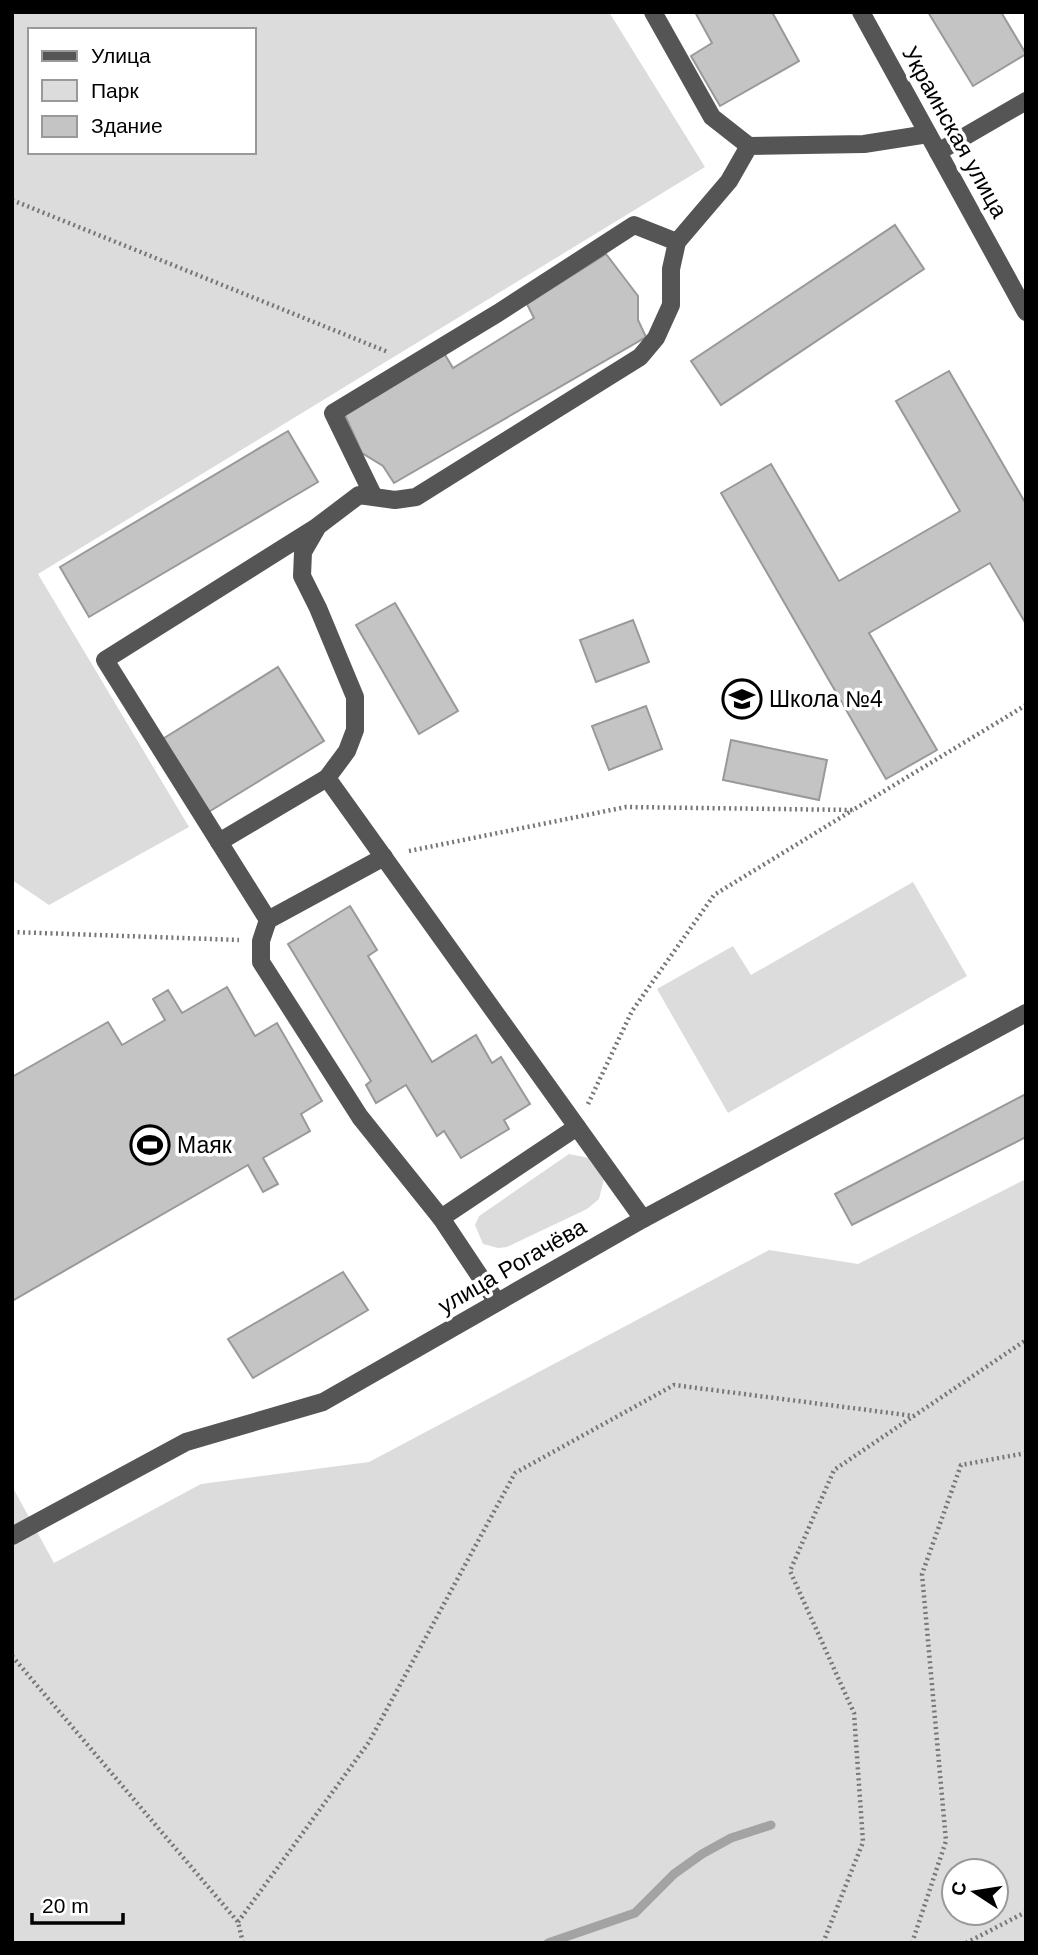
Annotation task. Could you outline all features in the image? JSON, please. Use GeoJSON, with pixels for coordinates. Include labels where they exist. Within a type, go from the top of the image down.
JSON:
{"type":"FeatureCollection","features":[{"type":"Feature","properties":{"kind":"street"},"geometry":{"type":"LineString","coordinates":[[653,12],[712,117],[749,146],[864,144],[928,134]]}},
{"type":"Feature","properties":{"kind":"street","name":"Украинская улица"},"geometry":{"type":"LineString","coordinates":[[861,12],[1026,312]]}},
{"type":"Feature","properties":{"kind":"street"},"geometry":{"type":"LineString","coordinates":[[938,152],[1026,101]]}},
{"type":"Feature","properties":{"kind":"street"},"geometry":{"type":"LineString","coordinates":[[268,920],[105,660],[318,526],[359,495],[395,500],[416,497],[640,357],[656,338],[671,305],[671,269],[677,242],[729,181],[749,146]]}},
{"type":"Feature","properties":{"kind":"street"},"geometry":{"type":"LineString","coordinates":[[374,497],[333,413],[634,225],[677,242]]}},
{"type":"Feature","properties":{"kind":"street"},"geometry":{"type":"LineString","coordinates":[[219,842],[327,778],[347,751],[355,730],[355,697],[302,576],[303,552],[318,526]]}},
{"type":"Feature","properties":{"kind":"street"},"geometry":{"type":"LineString","coordinates":[[327,778],[643,1219]]}},
{"type":"Feature","properties":{"kind":"street"},"geometry":{"type":"LineString","coordinates":[[384,856],[268,920],[261,941],[261,962],[360,1117],[441,1218],[497,1302]]}},
{"type":"Feature","properties":{"kind":"street","name":"улица Рогачёва"},"geometry":{"type":"LineString","coordinates":[[12,1536],[186,1442],[323,1402],[643,1219],[1026,1013]]}},
{"type":"Feature","properties":{"kind":"street"},"geometry":{"type":"LineString","coordinates":[[441,1218],[577,1127]]}},
{"type":"Feature","properties":{"kind":"path"},"geometry":{"type":"LineString","coordinates":[[12,200],[415,363]]}},
{"type":"Feature","properties":{"kind":"path"},"geometry":{"type":"LineString","coordinates":[[577,1127],[632,1011],[714,895],[1026,705]]}},
{"type":"Feature","properties":{"kind":"path"},"geometry":{"type":"LineString","coordinates":[[384,856],[626,807],[853,810]]}},
{"type":"Feature","properties":{"kind":"path"},"geometry":{"type":"LineString","coordinates":[[12,932],[261,941]]}},
{"type":"Feature","properties":{"kind":"path"},"geometry":{"type":"LineString","coordinates":[[823,1943],[863,1842],[854,1713],[790,1572],[834,1470],[1026,1340]]}},
{"type":"Feature","properties":{"kind":"path"},"geometry":{"type":"LineString","coordinates":[[238,1922],[369,1742],[515,1473],[674,1385],[915,1416]]}},
{"type":"Feature","properties":{"kind":"path"},"geometry":{"type":"LineString","coordinates":[[912,1943],[946,1841],[922,1574],[961,1465],[1026,1452]]}},
{"type":"Feature","properties":{"kind":"path"},"geometry":{"type":"LineString","coordinates":[[12,1656],[238,1922],[243,1943]]}},
{"type":"Feature","properties":{"kind":"path"},"geometry":{"type":"LineString","coordinates":[[966,1943],[1026,1912]]}},
{"type":"Feature","properties":{"kind":"green space"},"geometry":{"type":"Polygon","coordinates":[[[12,12],[609,12],[705,167],[38,574],[189,827],[49,905],[12,880],[12,12]]]}},
{"type":"Feature","properties":{"kind":"green space"},"geometry":{"type":"Polygon","coordinates":[[[913,882],[967,976],[728,1113],[657,989],[733,946],[751,975],[913,882]]]}},
{"type":"Feature","properties":{"kind":"green space"},"geometry":{"type":"Polygon","coordinates":[[[569,1154],[589,1158],[604,1179],[599,1199],[587,1209],[507,1247],[498,1248],[483,1244],[475,1225],[479,1216],[569,1154]]]}},
{"type":"Feature","properties":{"kind":"green space"},"geometry":{"type":"Polygon","coordinates":[[[1026,1179],[1026,1943],[12,1943],[12,1486],[54,1563],[201,1484],[369,1462],[769,1250],[858,1264],[1026,1179]]]}},
{"type":"Feature","properties":{"kind":"building"},"geometry":{"type":"Polygon","coordinates":[[[695,12],[772,12],[799,61],[720,106],[691,56],[712,43],[695,12]]]}},
{"type":"Feature","properties":{"kind":"building"},"geometry":{"type":"Polygon","coordinates":[[[928,12],[1001,12],[1026,54],[973,86],[928,12]]]}},
{"type":"Feature","properties":{"kind":"building"},"geometry":{"type":"Polygon","coordinates":[[[895,225],[924,269],[721,405],[691,361],[895,225]]]}},
{"type":"Feature","properties":{"kind":"building"},"geometry":{"type":"Polygon","coordinates":[[[606,254],[638,296],[638,320],[646,337],[394,483],[383,466],[362,453],[344,413],[444,353],[453,368],[534,318],[527,304],[606,254]]]}},
{"type":"Feature","properties":{"kind":"building"},"geometry":{"type":"Polygon","coordinates":[[[949,371],[1026,504],[1026,624],[990,563],[869,633],[937,750],[886,779],[721,493],[771,464],[839,581],[960,511],[896,401],[949,371]]]}},
{"type":"Feature","properties":{"kind":"building"},"geometry":{"type":"Polygon","coordinates":[[[288,431],[318,482],[89,617],[60,567],[288,431]]]}},
{"type":"Feature","properties":{"kind":"building"},"geometry":{"type":"Polygon","coordinates":[[[395,603],[458,711],[419,734],[356,625],[395,603]]]}},
{"type":"Feature","properties":{"kind":"building"},"geometry":{"type":"Polygon","coordinates":[[[633,620],[649,662],[596,682],[580,640],[633,620]]]}},
{"type":"Feature","properties":{"kind":"building"},"geometry":{"type":"Polygon","coordinates":[[[278,667],[324,741],[207,813],[161,740],[278,667]]]}},
{"type":"Feature","properties":{"kind":"building"},"geometry":{"type":"Polygon","coordinates":[[[646,706],[662,749],[609,770],[592,726],[646,706]]]}},
{"type":"Feature","properties":{"kind":"building"},"geometry":{"type":"Polygon","coordinates":[[[731,740],[827,760],[819,800],[723,780],[731,740]]]}},
{"type":"Feature","properties":{"kind":"building"},"geometry":{"type":"Polygon","coordinates":[[[350,906],[377,950],[368,956],[432,1062],[476,1035],[492,1063],[501,1057],[530,1104],[504,1120],[509,1129],[461,1158],[444,1131],[437,1136],[406,1085],[376,1103],[366,1085],[371,1081],[288,944],[350,906]]]}},
{"type":"Feature","properties":{"kind":"building","name":"Маяк"},"geometry":{"type":"Polygon","coordinates":[[[227,987],[255,1036],[277,1023],[322,1101],[301,1114],[310,1131],[263,1158],[278,1184],[263,1192],[248,1165],[12,1301],[12,1077],[108,1022],[122,1045],[165,1020],[153,999],[168,990],[182,1013],[227,987]]]}},
{"type":"Feature","properties":{"kind":"building"},"geometry":{"type":"Polygon","coordinates":[[[1026,1094],[1026,1137],[852,1225],[835,1194],[1026,1094]]]}},
{"type":"Feature","properties":{"kind":"building"},"geometry":{"type":"Polygon","coordinates":[[[343,1272],[368,1310],[253,1378],[228,1339],[343,1272]]]}},
{"type":"Feature","properties":{"kind":"waterway"},"geometry":{"type":"LineString","coordinates":[[548,1943],[635,1913],[674,1874],[702,1854],[731,1838],[771,1825]]}},
{"type":"Feature","properties":{"kind":"place","name":"Школа №4"},"geometry":{"type":"Point","coordinates":[742,699]}},
{"type":"Feature","properties":{"kind":"place","name":"Маяк"},"geometry":{"type":"Point","coordinates":[150,1145]}}]}
